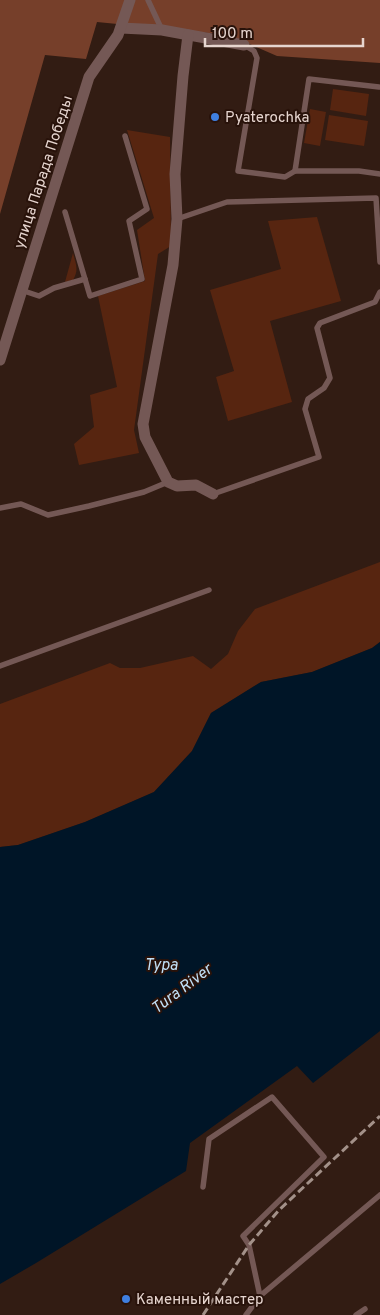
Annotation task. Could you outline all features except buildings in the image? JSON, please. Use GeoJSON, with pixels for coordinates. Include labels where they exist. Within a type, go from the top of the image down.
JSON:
{"type":"FeatureCollection","features":[{"type":"Feature","properties":{"kind":"street","name":"улица Парада Победы"},"geometry":{"type":"LineString","coordinates":[[0,360],[89,77],[121,28],[130,0]]}},
{"type":"Feature","properties":{"kind":"street"},"geometry":{"type":"LineString","coordinates":[[121,28],[162,30],[244,45]]}},
{"type":"Feature","properties":{"kind":"street"},"geometry":{"type":"LineString","coordinates":[[188,35],[175,174],[177,219],[173,265],[143,424],[145,437],[168,482],[177,486],[196,485],[213,494]]}},
{"type":"Feature","properties":{"kind":"lane"},"geometry":{"type":"LineString","coordinates":[[148,0],[162,30]]}},
{"type":"Feature","properties":{"kind":"lane"},"geometry":{"type":"LineString","coordinates":[[244,45],[254,51],[257,58],[238,171],[285,177],[295,171],[359,171],[380,174]]}},
{"type":"Feature","properties":{"kind":"lane"},"geometry":{"type":"LineString","coordinates":[[295,171],[309,79],[379,87]]}},
{"type":"Feature","properties":{"kind":"lane"},"geometry":{"type":"LineString","coordinates":[[65,212],[90,296],[142,279],[128,221],[147,209],[125,136]]}},
{"type":"Feature","properties":{"kind":"lane"},"geometry":{"type":"LineString","coordinates":[[177,219],[226,202],[376,198],[380,262]]}},
{"type":"Feature","properties":{"kind":"lane"},"geometry":{"type":"LineString","coordinates":[[21,290],[39,296],[54,288],[85,279]]}},
{"type":"Feature","properties":{"kind":"lane"},"geometry":{"type":"LineString","coordinates":[[213,494],[319,457],[305,409],[308,398],[324,388],[330,378],[317,328],[320,323],[375,302],[380,292]]}},
{"type":"Feature","properties":{"kind":"lane"},"geometry":{"type":"LineString","coordinates":[[0,508],[21,504],[48,515],[144,492],[168,482]]}},
{"type":"Feature","properties":{"kind":"lane"},"geometry":{"type":"LineString","coordinates":[[0,666],[210,590]]}},
{"type":"Feature","properties":{"kind":"lane"},"geometry":{"type":"LineString","coordinates":[[203,1188],[209,1139],[272,1097],[324,1158],[243,1236],[249,1244],[260,1296]]}},
{"type":"Feature","properties":{"kind":"lane"},"geometry":{"type":"LineString","coordinates":[[246,1315],[260,1296],[380,1195]]}},
{"type":"Feature","properties":{"kind":"lane"},"geometry":{"type":"LineString","coordinates":[[356,1315],[365,1309]]}},
{"type":"Feature","properties":{"kind":"shaded area"},"geometry":{"type":"Polygon","coordinates":[[[0,0],[380,0],[380,63],[277,56],[229,35],[97,22],[86,59],[45,55],[0,214],[0,0]]]}},
{"type":"Feature","properties":{"kind":"shaded area"},"geometry":{"type":"Polygon","coordinates":[[[333,89],[369,94],[366,116],[330,110],[333,89]]]}},
{"type":"Feature","properties":{"kind":"shaded area"},"geometry":{"type":"Polygon","coordinates":[[[310,109],[326,112],[320,146],[304,143],[310,109]]]}},
{"type":"Feature","properties":{"kind":"shaded area"},"geometry":{"type":"Polygon","coordinates":[[[329,115],[368,121],[364,146],[325,140],[329,115]]]}},
{"type":"Feature","properties":{"kind":"shaded area"},"geometry":{"type":"Polygon","coordinates":[[[127,130],[170,137],[171,246],[158,254],[134,430],[139,453],[79,465],[74,444],[94,427],[90,395],[117,387],[98,296],[145,281],[137,230],[154,218],[127,130]]]}},
{"type":"Feature","properties":{"kind":"shaded area"},"geometry":{"type":"Polygon","coordinates":[[[317,217],[341,301],[270,321],[292,402],[228,421],[216,377],[234,371],[210,290],[281,269],[268,221],[317,217]]]}},
{"type":"Feature","properties":{"kind":"shaded area"},"geometry":{"type":"Polygon","coordinates":[[[73,253],[76,273],[73,280],[65,282],[73,253]]]}},
{"type":"Feature","properties":{"kind":"shaded area"},"geometry":{"type":"Polygon","coordinates":[[[380,562],[380,642],[372,648],[312,672],[261,682],[211,713],[192,751],[154,792],[85,822],[18,845],[0,847],[0,704],[110,663],[120,668],[140,668],[193,656],[211,669],[228,654],[238,631],[255,609],[380,562]]]}},
{"type":"Feature","properties":{"kind":"water","name":"Тура"},"geometry":{"type":"Polygon","coordinates":[[[380,642],[380,1031],[313,1083],[297,1066],[190,1143],[186,1171],[0,1284],[0,847],[18,845],[85,822],[154,792],[192,751],[211,713],[261,682],[312,672],[372,648],[380,642]]]}},
{"type":"Feature","properties":{"kind":"railway"},"geometry":{"type":"LineString","coordinates":[[203,1315],[249,1245],[279,1210],[380,1116]]}},
{"type":"Feature","properties":{"kind":"place","name":"Pyaterochka"},"geometry":{"type":"Point","coordinates":[215,117]}},
{"type":"Feature","properties":{"kind":"place","name":"Каменный мастер"},"geometry":{"type":"Point","coordinates":[126,1299]}},
{"type":"Feature","properties":{"kind":"water label","name":"Tura River"},"geometry":{"type":"Point","coordinates":[181,988]}}]}
